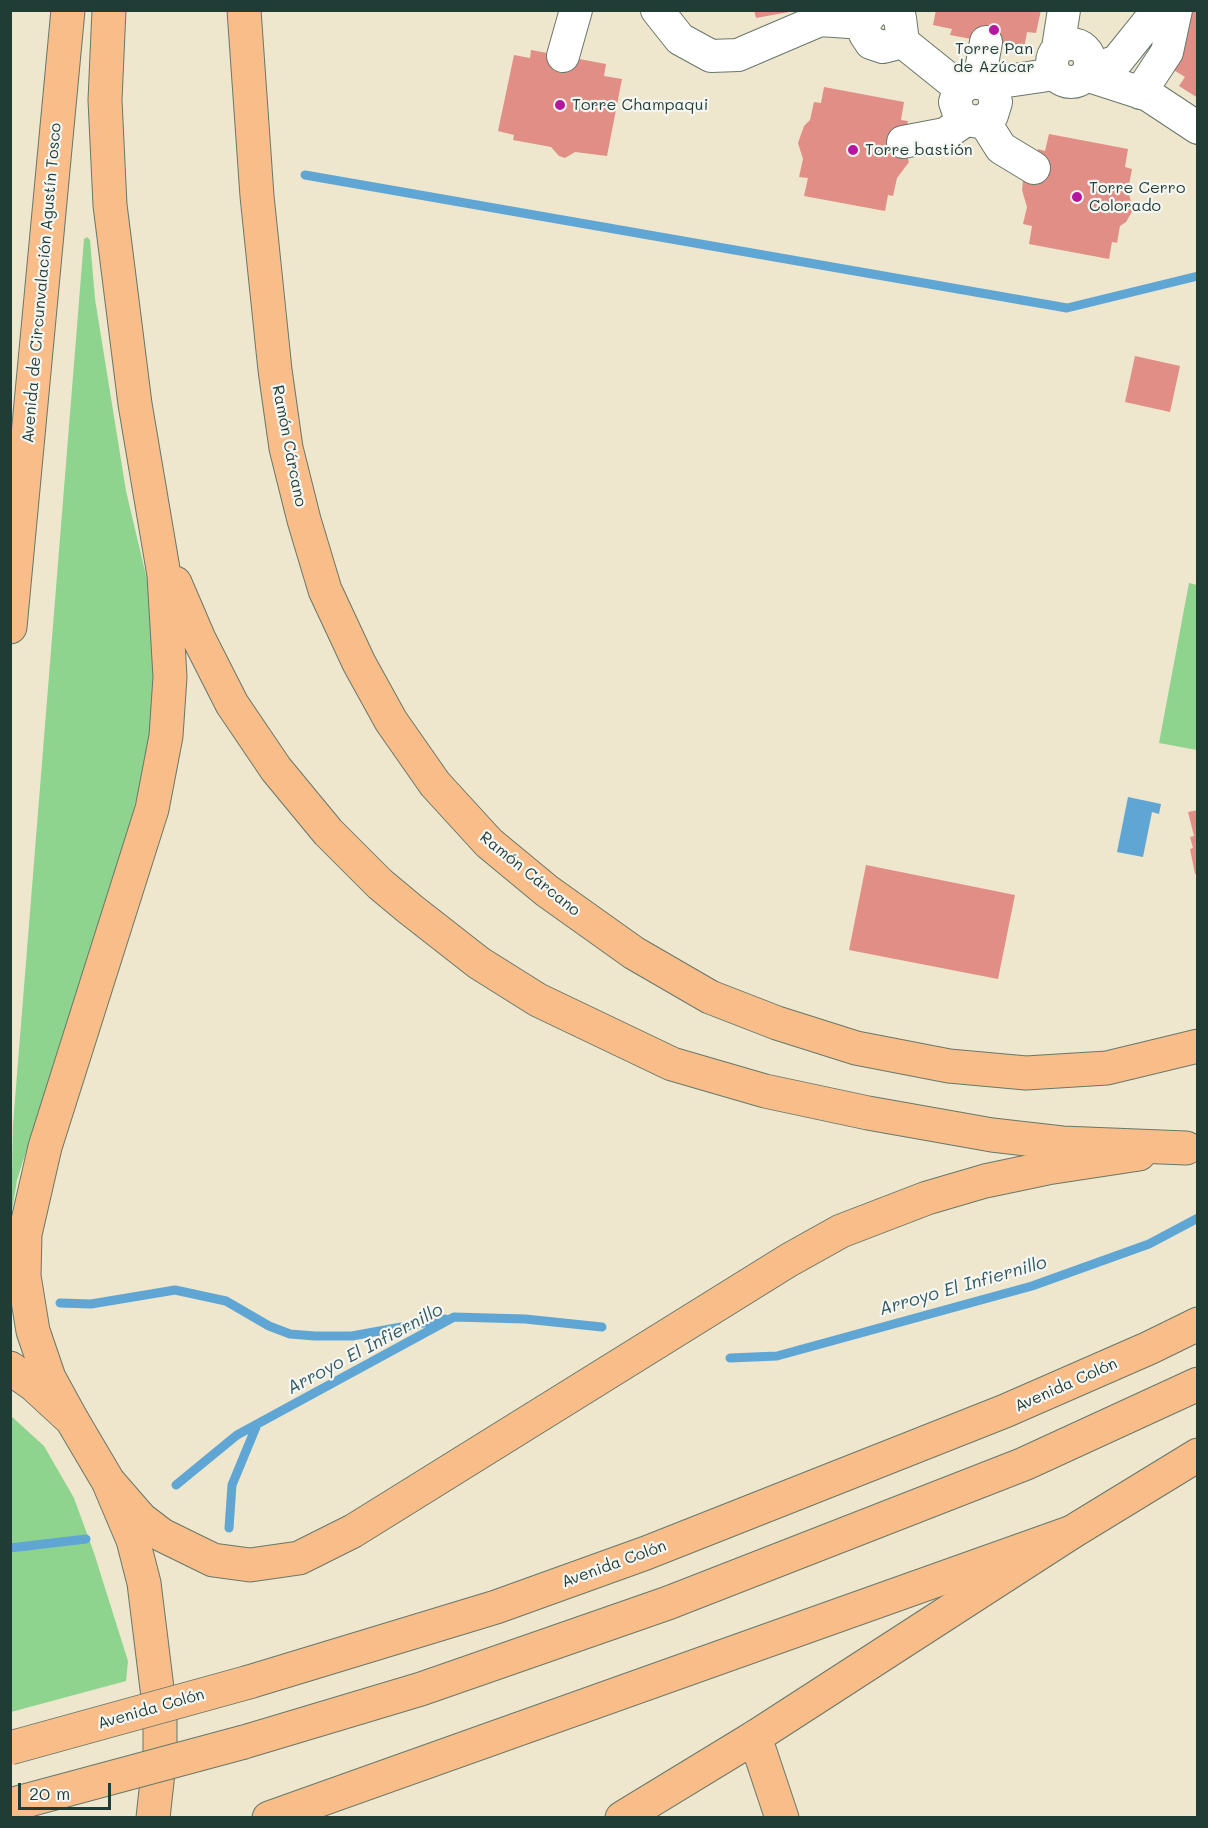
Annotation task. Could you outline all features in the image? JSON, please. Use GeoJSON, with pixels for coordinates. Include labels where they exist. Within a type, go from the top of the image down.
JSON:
{"type":"FeatureCollection","features":[{"type":"Feature","properties":{"kind":"main road","name":"Avenida de Circunvalación Agustín Tosco"},"geometry":{"type":"LineString","coordinates":[[10,627],[68,10]]}},
{"type":"Feature","properties":{"kind":"main road"},"geometry":{"type":"LineString","coordinates":[[109,10],[105,100],[109,194],[135,404],[158,530],[167,607],[170,676],[166,736],[159,775],[136,862],[45,1147],[25,1234],[24,1276],[33,1331],[49,1377],[108,1481],[133,1540],[144,1582],[160,1713],[160,1754],[153,1818]]}},
{"type":"Feature","properties":{"kind":"main road","name":"Ramón Cárcano"},"geometry":{"type":"LineString","coordinates":[[244,10],[257,196],[275,370],[286,448],[322,580],[359,663],[391,722],[435,784],[489,843],[547,891],[634,953],[710,996],[777,1023],[856,1048],[949,1066],[1026,1073],[1107,1068],[1197,1046]]}},
{"type":"Feature","properties":{"kind":"main road","name":"Ramón Cárcano"},"geometry":{"type":"LineString","coordinates":[[251,89],[259,10]]}},
{"type":"Feature","properties":{"kind":"main road"},"geometry":{"type":"LineString","coordinates":[[158,530],[181,600],[215,672],[237,712],[276,770],[328,832],[380,884],[509,984],[592,1028],[654,1056],[714,1078],[765,1091],[868,1113],[992,1135],[1062,1143],[1192,1147]]}},
{"type":"Feature","properties":{"kind":"main road"},"geometry":{"type":"LineString","coordinates":[[108,1481],[141,1519],[162,1535],[213,1560],[234,1564],[267,1564],[299,1558],[352,1531],[779,1266],[841,1231],[927,1198],[985,1181],[1047,1168],[1192,1147]]}},
{"type":"Feature","properties":{"kind":"main road","name":"Avenida Colón"},"geometry":{"type":"LineString","coordinates":[[10,1748],[249,1682],[496,1607],[646,1553],[1005,1411],[1149,1348],[1197,1324]]}},
{"type":"Feature","properties":{"kind":"main road"},"geometry":{"type":"LineString","coordinates":[[10,1368],[34,1385],[72,1420]]}},
{"type":"Feature","properties":{"kind":"main road"},"geometry":{"type":"LineString","coordinates":[[10,1805],[244,1742],[421,1689],[668,1603],[1024,1464],[1197,1384]]}},
{"type":"Feature","properties":{"kind":"main road"},"geometry":{"type":"LineString","coordinates":[[622,1818],[755,1737],[1072,1532],[1197,1455]]}},
{"type":"Feature","properties":{"kind":"main road"},"geometry":{"type":"LineString","coordinates":[[269,1818],[1072,1532]]}},
{"type":"Feature","properties":{"kind":"main road"},"geometry":{"type":"LineString","coordinates":[[755,1737],[782,1818]]}},
{"type":"Feature","properties":{"kind":"street"},"geometry":{"type":"LineString","coordinates":[[562,56],[576,10]]}},
{"type":"Feature","properties":{"kind":"street"},"geometry":{"type":"LineString","coordinates":[[657,10],[680,39],[711,56],[738,55],[811,16],[820,20],[884,18],[975,85]]}},
{"type":"Feature","properties":{"kind":"street"},"geometry":{"type":"LineString","coordinates":[[1064,10],[1056,61],[1070,83],[1087,73],[1117,61],[1158,10]]}},
{"type":"Feature","properties":{"kind":"street"},"geometry":{"type":"LineString","coordinates":[[1140,93],[1167,52],[1176,10]]}},
{"type":"Feature","properties":{"kind":"street"},"geometry":{"type":"LineString","coordinates":[[975,85],[986,42]]}},
{"type":"Feature","properties":{"kind":"street"},"geometry":{"type":"LineString","coordinates":[[1035,168],[1001,148],[975,120],[959,114],[955,102],[975,85],[1056,61]]}},
{"type":"Feature","properties":{"kind":"street"},"geometry":{"type":"LineString","coordinates":[[1087,73],[1148,95],[1197,128]]}},
{"type":"Feature","properties":{"kind":"street"},"geometry":{"type":"LineString","coordinates":[[903,142],[945,134],[975,120]]}},
{"type":"Feature","properties":{"kind":"green space"},"geometry":{"type":"Polygon","coordinates":[[[87,237],[90,240],[95,299],[126,491],[149,588],[155,634],[151,740],[131,821],[17,1180],[11,1217],[13,1124],[84,239],[87,237]]]}},
{"type":"Feature","properties":{"kind":"green space"},"geometry":{"type":"Polygon","coordinates":[[[1189,583],[1197,585],[1197,750],[1159,743],[1189,583]]]}},
{"type":"Feature","properties":{"kind":"green space"},"geometry":{"type":"Polygon","coordinates":[[[10,1415],[44,1446],[74,1498],[89,1538],[87,1535],[11,1545],[10,1415]]]}},
{"type":"Feature","properties":{"kind":"green space"},"geometry":{"type":"Polygon","coordinates":[[[90,1541],[128,1661],[126,1681],[11,1712],[11,1552],[90,1541]]]}},
{"type":"Feature","properties":{"kind":"water"},"geometry":{"type":"Polygon","coordinates":[[[1128,797],[1161,804],[1159,814],[1152,812],[1143,857],[1117,852],[1128,797]]]}},
{"type":"Feature","properties":{"kind":"building"},"geometry":{"type":"Polygon","coordinates":[[[754,10],[789,10],[789,12],[756,18],[754,10]]]}},
{"type":"Feature","properties":{"kind":"building","name":"Torre Pan de Azúcar"},"geometry":{"type":"Polygon","coordinates":[[[936,10],[1041,10],[1036,33],[1027,32],[1024,49],[950,35],[952,29],[933,25],[936,10]]]}},
{"type":"Feature","properties":{"kind":"building"},"geometry":{"type":"Polygon","coordinates":[[[1194,10],[1198,10],[1198,98],[1179,86],[1185,77],[1172,69],[1185,48],[1176,43],[1183,24],[1194,10]]]}},
{"type":"Feature","properties":{"kind":"building","name":"Torre Champaqui"},"geometry":{"type":"Polygon","coordinates":[[[531,50],[606,64],[604,76],[622,79],[607,156],[575,152],[565,158],[559,156],[551,147],[513,140],[514,135],[498,131],[514,55],[530,58],[531,50]]]}},
{"type":"Feature","properties":{"kind":"building","name":"Torre bastión"},"geometry":{"type":"Polygon","coordinates":[[[824,87],[904,102],[901,120],[908,121],[903,142],[909,162],[897,178],[893,196],[888,195],[885,211],[804,196],[808,178],[799,177],[803,159],[798,143],[804,126],[810,120],[814,102],[821,103],[824,87]]]}},
{"type":"Feature","properties":{"kind":"building","name":"Torre Cerro Colorado"},"geometry":{"type":"Polygon","coordinates":[[[1049,134],[1128,149],[1125,167],[1132,169],[1128,190],[1133,210],[1126,222],[1120,226],[1117,243],[1112,242],[1109,259],[1029,244],[1032,226],[1023,224],[1027,207],[1022,190],[1023,181],[1034,168],[1038,149],[1045,151],[1049,134]]]}},
{"type":"Feature","properties":{"kind":"building"},"geometry":{"type":"Polygon","coordinates":[[[1135,356],[1180,366],[1170,412],[1125,402],[1135,356]]]}},
{"type":"Feature","properties":{"kind":"building"},"geometry":{"type":"Polygon","coordinates":[[[1198,810],[1198,873],[1195,874],[1190,849],[1193,848],[1190,837],[1194,836],[1188,812],[1198,810]]]}},
{"type":"Feature","properties":{"kind":"building"},"geometry":{"type":"Polygon","coordinates":[[[866,865],[1015,895],[998,979],[849,950],[866,865]]]}},
{"type":"Feature","properties":{"kind":"waterway"},"geometry":{"type":"LineString","coordinates":[[305,175],[1067,308],[1198,276]]}},
{"type":"Feature","properties":{"kind":"waterway","name":"Arroyo El Infiernillo"},"geometry":{"type":"LineString","coordinates":[[730,1358],[777,1356],[1032,1286],[1149,1244],[1198,1218]]}},
{"type":"Feature","properties":{"kind":"waterway"},"geometry":{"type":"LineString","coordinates":[[60,1303],[91,1304],[175,1290],[226,1301],[269,1326],[290,1334],[315,1336],[352,1336],[445,1319]]}},
{"type":"Feature","properties":{"kind":"waterway","name":"Arroyo El Infiernillo"},"geometry":{"type":"LineString","coordinates":[[176,1485],[237,1435],[454,1317],[525,1319],[602,1327]]}},
{"type":"Feature","properties":{"kind":"waterway","name":"Arroyo El Infiernillo"},"geometry":{"type":"LineString","coordinates":[[229,1528],[232,1485],[256,1427]]}},
{"type":"Feature","properties":{"kind":"waterway","name":"Arroyo El Infiernillo"},"geometry":{"type":"LineString","coordinates":[[10,1548],[86,1539]]}},
{"type":"Feature","properties":{"kind":"place","name":"Torre Pan de Azúcar"},"geometry":{"type":"Point","coordinates":[994,30]}},
{"type":"Feature","properties":{"kind":"place","name":"Torre Champaqui"},"geometry":{"type":"Point","coordinates":[560,105]}},
{"type":"Feature","properties":{"kind":"place","name":"Torre bastión"},"geometry":{"type":"Point","coordinates":[853,150]}},
{"type":"Feature","properties":{"kind":"place","name":"Torre Cerro Colorado"},"geometry":{"type":"Point","coordinates":[1077,197]}}]}
